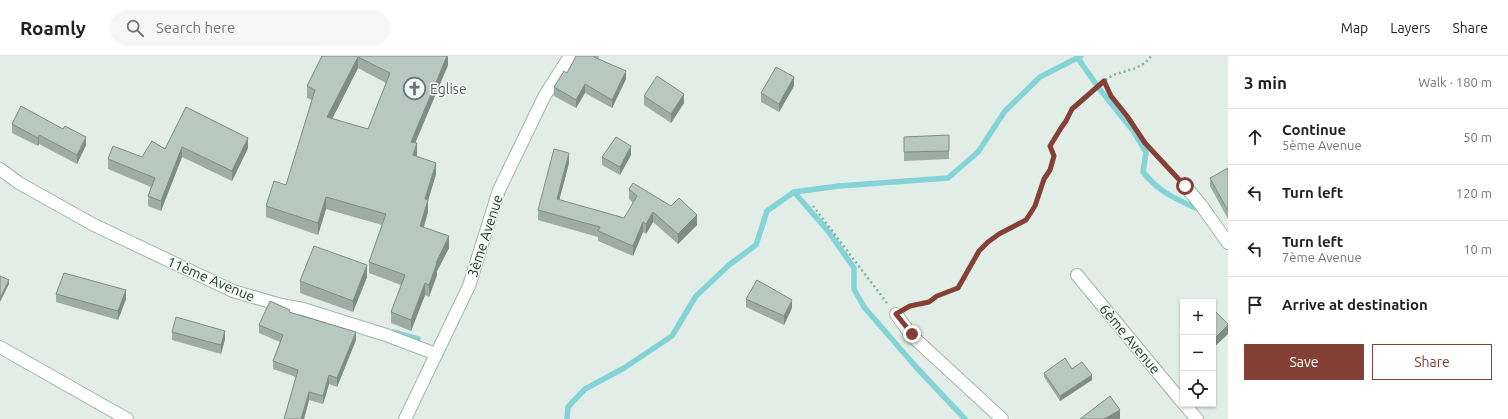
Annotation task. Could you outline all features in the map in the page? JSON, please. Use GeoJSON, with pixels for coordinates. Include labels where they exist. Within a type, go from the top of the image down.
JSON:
{"type":"FeatureCollection","features":[{"type":"Feature","properties":{"kind":"street","name":"3ème Avenue"},"geometry":{"type":"LineString","coordinates":[[405,419],[469,286],[500,190],[545,94],[570,56]]}},
{"type":"Feature","properties":{"kind":"street","name":"11ème Avenue"},"geometry":{"type":"LineString","coordinates":[[0,169],[19,183],[94,225],[232,291],[302,309],[386,335],[436,354]]}},
{"type":"Feature","properties":{"kind":"street"},"geometry":{"type":"LineString","coordinates":[[1185,186],[1201,205],[1228,243]]}},
{"type":"Feature","properties":{"kind":"street","name":"6ème Avenue"},"geometry":{"type":"LineString","coordinates":[[1077,275],[1180,398]]}},
{"type":"Feature","properties":{"kind":"street"},"geometry":{"type":"LineString","coordinates":[[896,314],[912,334],[1002,419]]}},
{"type":"Feature","properties":{"kind":"street"},"geometry":{"type":"LineString","coordinates":[[0,347],[127,419]]}},
{"type":"Feature","properties":{"kind":"street","name":"6ème Avenue"},"geometry":{"type":"LineString","coordinates":[[1187,407],[1196,419]]}},
{"type":"Feature","properties":{"kind":"path"},"geometry":{"type":"LineString","coordinates":[[813,206],[896,314],[910,306],[929,302],[937,296],[958,288],[979,251],[988,242],[999,234],[1026,220],[1035,206],[1044,179],[1050,170],[1054,156],[1050,146],[1072,109],[1104,81],[1118,73],[1136,68],[1145,63],[1152,56]]}},
{"type":"Feature","properties":{"kind":"path"},"geometry":{"type":"LineString","coordinates":[[1104,81],[1111,96],[1127,116],[1145,143],[1185,186]]}},
{"type":"Feature","properties":{"kind":"building"},"geometry":{"type":"Polygon","coordinates":[[[322,56],[447,56],[411,142],[417,143],[413,155],[436,163],[425,199],[428,200],[420,226],[449,236],[436,263],[429,285],[425,283],[411,320],[391,312],[405,275],[369,262],[386,214],[326,197],[318,223],[266,206],[274,181],[286,185],[315,90],[307,86],[322,56]],[[358,57],[327,117],[368,129],[390,73],[358,57]]]}},
{"type":"Feature","properties":{"kind":"building"},"geometry":{"type":"Polygon","coordinates":[[[576,56],[595,56],[594,57],[626,71],[612,100],[585,84],[576,100],[554,87],[564,71],[567,73],[576,56]]]}},
{"type":"Feature","properties":{"kind":"building"},"geometry":{"type":"Polygon","coordinates":[[[776,67],[794,77],[779,104],[761,93],[776,67]]]}},
{"type":"Feature","properties":{"kind":"building"},"geometry":{"type":"Polygon","coordinates":[[[657,76],[684,94],[671,114],[644,96],[657,76]]]}},
{"type":"Feature","properties":{"kind":"building"},"geometry":{"type":"Polygon","coordinates":[[[21,106],[63,129],[65,126],[86,137],[77,155],[39,135],[38,138],[12,124],[21,106]]]}},
{"type":"Feature","properties":{"kind":"building"},"geometry":{"type":"Polygon","coordinates":[[[186,107],[248,138],[232,171],[182,147],[161,201],[148,196],[155,178],[108,159],[113,146],[142,157],[152,141],[165,149],[186,107]]]}},
{"type":"Feature","properties":{"kind":"building"},"geometry":{"type":"Polygon","coordinates":[[[949,135],[949,151],[904,152],[904,137],[949,135]]]}},
{"type":"Feature","properties":{"kind":"building"},"geometry":{"type":"Polygon","coordinates":[[[616,137],[631,146],[620,167],[602,157],[616,137]]]}},
{"type":"Feature","properties":{"kind":"building"},"geometry":{"type":"Polygon","coordinates":[[[554,149],[569,153],[557,199],[624,218],[637,196],[629,189],[633,183],[671,206],[679,198],[697,215],[678,234],[653,212],[646,224],[643,222],[633,246],[598,231],[600,227],[538,210],[554,149]]]}},
{"type":"Feature","properties":{"kind":"building"},"geometry":{"type":"Polygon","coordinates":[[[1228,168],[1228,211],[1210,178],[1228,168]]]}},
{"type":"Feature","properties":{"kind":"building"},"geometry":{"type":"Polygon","coordinates":[[[314,246],[367,265],[353,301],[300,281],[314,246]]]}},
{"type":"Feature","properties":{"kind":"building"},"geometry":{"type":"Polygon","coordinates":[[[64,273],[126,290],[118,311],[56,294],[64,273]]]}},
{"type":"Feature","properties":{"kind":"building"},"geometry":{"type":"Polygon","coordinates":[[[0,276],[9,280],[0,298],[0,276]]]}},
{"type":"Feature","properties":{"kind":"building"},"geometry":{"type":"Polygon","coordinates":[[[757,280],[792,300],[784,316],[746,299],[757,280]]]}},
{"type":"Feature","properties":{"kind":"building"},"geometry":{"type":"Polygon","coordinates":[[[270,301],[290,310],[289,312],[356,332],[337,378],[329,375],[323,396],[309,392],[301,419],[284,419],[298,370],[273,361],[283,335],[259,325],[270,301]]]}},
{"type":"Feature","properties":{"kind":"building"},"geometry":{"type":"Polygon","coordinates":[[[1216,312],[1228,324],[1216,337],[1216,312]]]}},
{"type":"Feature","properties":{"kind":"building"},"geometry":{"type":"Polygon","coordinates":[[[176,317],[225,331],[221,345],[172,332],[176,317]]]}},
{"type":"Feature","properties":{"kind":"building"},"geometry":{"type":"Polygon","coordinates":[[[1065,358],[1072,369],[1082,362],[1092,375],[1060,396],[1044,373],[1065,358]]]}},
{"type":"Feature","properties":{"kind":"building"},"geometry":{"type":"Polygon","coordinates":[[[1110,396],[1120,410],[1104,419],[1080,419],[1110,396]]]}},
{"type":"Feature","properties":{"kind":"waterway"},"geometry":{"type":"LineString","coordinates":[[567,419],[568,407],[585,389],[624,368],[672,336],[696,296],[729,265],[756,245],[767,211],[794,192],[839,186],[948,178],[978,152],[1005,111],[1040,77],[1081,56]]}},
{"type":"Feature","properties":{"kind":"waterway"},"geometry":{"type":"LineString","coordinates":[[1077,57],[1098,87],[1134,132],[1146,152],[1143,172],[1162,190],[1176,199],[1200,210],[1201,212]]}},
{"type":"Feature","properties":{"kind":"waterway"},"geometry":{"type":"LineString","coordinates":[[794,192],[828,231],[854,268],[854,289],[864,307],[916,367],[965,419]]}},
{"type":"Feature","properties":{"kind":"waterway"},"geometry":{"type":"LineString","coordinates":[[393,332],[418,339]]}},
{"type":"Feature","properties":{"kind":"place","name":"Eglise"},"geometry":{"type":"Point","coordinates":[414,89]}},
{"type":"Feature","properties":{"kind":"route"},"geometry":{"type":"LineString","coordinates":[[912,334],[896,314],[910,306],[929,302],[937,296],[958,288],[979,251],[988,242],[999,234],[1026,220],[1035,206],[1044,179],[1050,170],[1054,156],[1050,146],[1072,109],[1104,81],[1111,96],[1127,116],[1145,143],[1185,186]]}}]}
